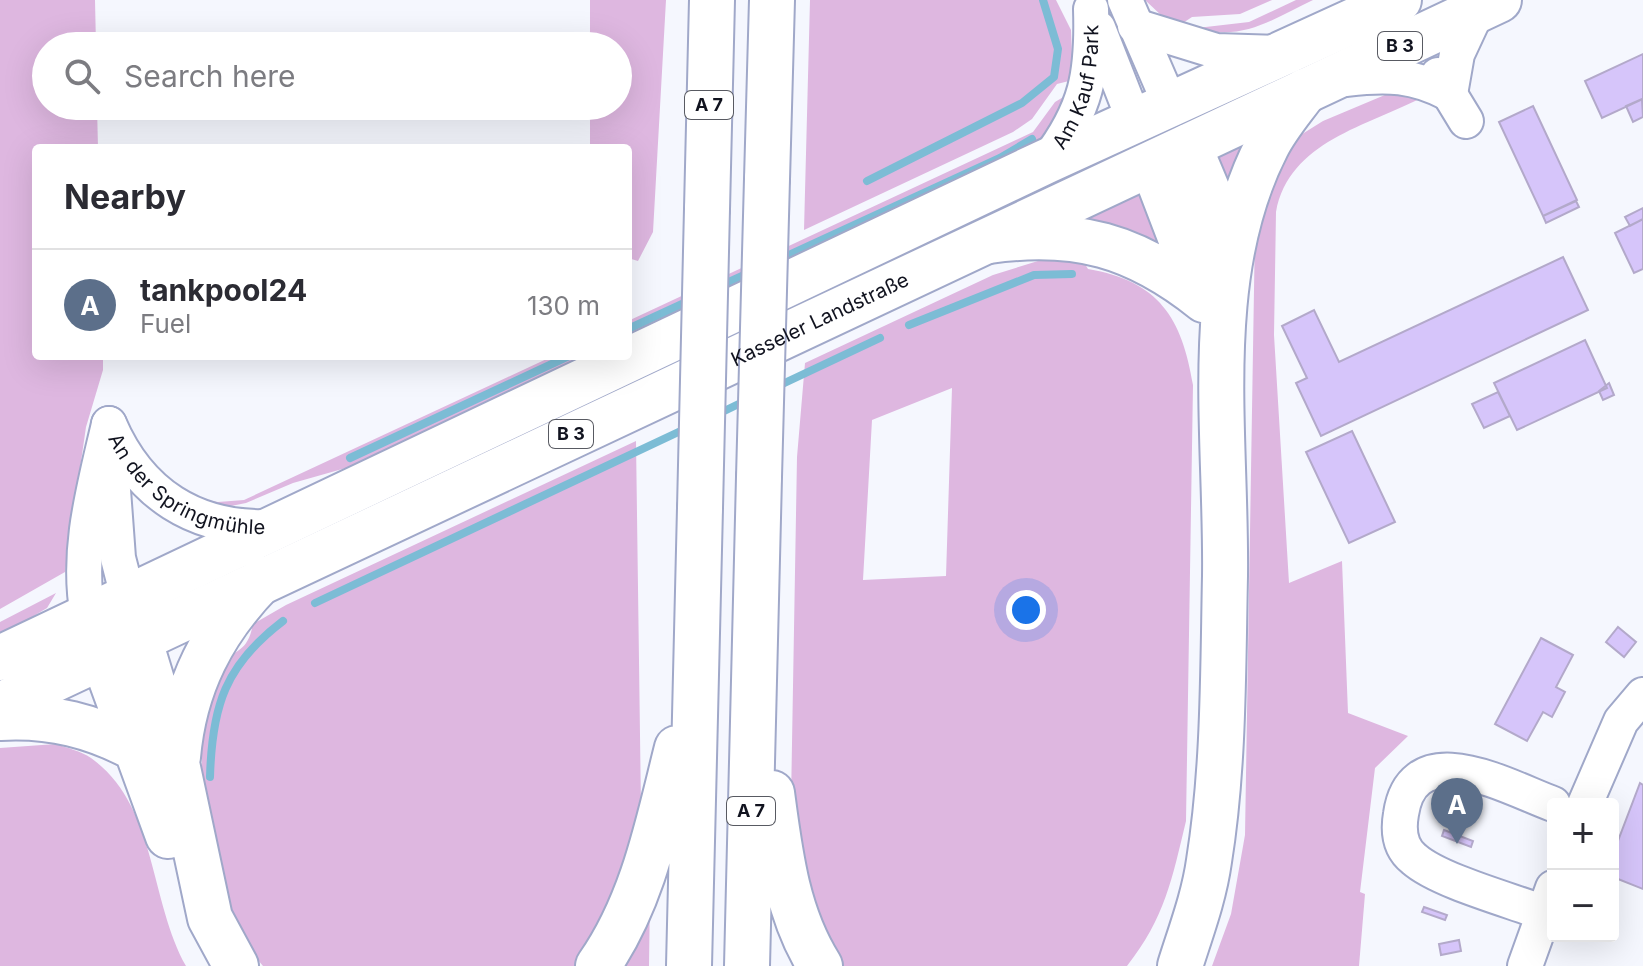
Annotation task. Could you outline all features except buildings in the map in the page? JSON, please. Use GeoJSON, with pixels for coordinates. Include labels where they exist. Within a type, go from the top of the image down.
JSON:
{"type":"FeatureCollection","features":[{"type":"Feature","properties":{"kind":"main road","name":"A 7"},"geometry":{"type":"LineString","coordinates":[[689,966],[712,0]]}},
{"type":"Feature","properties":{"kind":"main road","name":"A 7"},"geometry":{"type":"LineString","coordinates":[[747,966],[772,0]]}},
{"type":"Feature","properties":{"kind":"main road","name":"Kasseler Landstraße"},"geometry":{"type":"LineString","coordinates":[[632,358],[1283,53],[1405,13],[1488,5]]}},
{"type":"Feature","properties":{"kind":"main road","name":"Kasseler Landstraße"},"geometry":{"type":"LineString","coordinates":[[0,658],[263,579],[1314,87],[1405,13]]}},
{"type":"Feature","properties":{"kind":"main road"},"geometry":{"type":"LineString","coordinates":[[1216,289],[1256,169],[1268,143],[1314,87]]}},
{"type":"Feature","properties":{"kind":"main road"},"geometry":{"type":"LineString","coordinates":[[1152,112],[1216,289],[1224,366],[1225,576],[1217,798],[1209,863],[1186,948],[1166,966]]}},
{"type":"Feature","properties":{"kind":"main road"},"geometry":{"type":"LineString","coordinates":[[989,241],[1027,236],[1066,237],[1104,244],[1140,257],[1174,276],[1216,289]]}},
{"type":"Feature","properties":{"kind":"main road","name":"Kasseler Landstraße"},"geometry":{"type":"LineString","coordinates":[[0,705],[114,626],[276,527],[628,360]]}},
{"type":"Feature","properties":{"kind":"main road"},"geometry":{"type":"LineString","coordinates":[[214,966],[192,924],[164,823],[158,757],[224,624],[263,579]]}},
{"type":"Feature","properties":{"kind":"main road"},"geometry":{"type":"LineString","coordinates":[[114,626],[210,918],[236,966]]}},
{"type":"Feature","properties":{"kind":"main road"},"geometry":{"type":"LineString","coordinates":[[754,656],[780,849],[793,910],[806,945],[820,966]]}},
{"type":"Feature","properties":{"kind":"main road"},"geometry":{"type":"LineString","coordinates":[[598,966],[626,918],[648,859],[696,672]]}},
{"type":"Feature","properties":{"kind":"main road"},"geometry":{"type":"LineString","coordinates":[[0,718],[48,718],[72,723],[158,757]]}},
{"type":"Feature","properties":{"kind":"street","name":"Am Kauf Park"},"geometry":{"type":"LineString","coordinates":[[1089,4],[1152,112]]}},
{"type":"Feature","properties":{"kind":"street","name":"Am Kauf Park"},"geometry":{"type":"LineString","coordinates":[[1047,161],[1077,118],[1086,91],[1092,48],[1089,4]]}},
{"type":"Feature","properties":{"kind":"street"},"geometry":{"type":"LineString","coordinates":[[1458,108],[1457,54],[1488,5]]}},
{"type":"Feature","properties":{"kind":"street"},"geometry":{"type":"LineString","coordinates":[[1130,13],[1152,112]]}},
{"type":"Feature","properties":{"kind":"street"},"geometry":{"type":"LineString","coordinates":[[1130,13],[1216,51],[1283,53]]}},
{"type":"Feature","properties":{"kind":"street"},"geometry":{"type":"LineString","coordinates":[[1405,13],[1458,108]]}},
{"type":"Feature","properties":{"kind":"street"},"geometry":{"type":"LineString","coordinates":[[1314,87],[1378,75],[1411,76],[1458,108]]}},
{"type":"Feature","properties":{"kind":"street","name":"An der Springmühle"},"geometry":{"type":"LineString","coordinates":[[114,626],[118,558],[109,424],[135,472],[177,507],[225,526],[276,527]]}},
{"type":"Feature","properties":{"kind":"street"},"geometry":{"type":"LineString","coordinates":[[1587,798],[1613,735],[1643,695]]}},
{"type":"Feature","properties":{"kind":"street"},"geometry":{"type":"LineString","coordinates":[[1547,802],[1483,778],[1438,770],[1413,782],[1403,802],[1400,822],[1403,845],[1419,863],[1547,900]]}},
{"type":"Feature","properties":{"kind":"street"},"geometry":{"type":"LineString","coordinates":[[1525,966],[1547,903]]}},
{"type":"Feature","properties":{"kind":"shaded area"},"geometry":{"type":"Polygon","coordinates":[[[0,0],[95,0],[96,32],[32,32],[32,120],[97,120],[98,144],[32,144],[32,360],[103,360],[103,370],[86,427],[65,572],[0,609],[0,0]]]}},
{"type":"Feature","properties":{"kind":"shaded area"},"geometry":{"type":"Polygon","coordinates":[[[590,0],[666,0],[653,232],[638,261],[632,259],[632,144],[590,144],[590,120],[632,120],[632,32],[590,32],[590,0]]]}},
{"type":"Feature","properties":{"kind":"shaded area"},"geometry":{"type":"Polygon","coordinates":[[[810,0],[1056,0],[1071,30],[1073,80],[1057,84],[1032,119],[1013,132],[804,230],[810,0]]]}},
{"type":"Feature","properties":{"kind":"shaded area"},"geometry":{"type":"Polygon","coordinates":[[[1145,0],[1272,0],[1240,14],[1192,17],[1180,25],[1163,17],[1145,0]]]}},
{"type":"Feature","properties":{"kind":"shaded area"},"geometry":{"type":"Polygon","coordinates":[[[1296,0],[1313,0],[1271,21],[1243,30],[1213,32],[1197,28],[1249,22],[1296,0]]]}},
{"type":"Feature","properties":{"kind":"shaded area"},"geometry":{"type":"Polygon","coordinates":[[[1392,92],[1423,97],[1356,127],[1314,152],[1297,168],[1284,188],[1276,212],[1274,335],[1289,583],[1342,561],[1348,713],[1408,736],[1375,768],[1360,892],[1365,894],[1359,966],[1212,966],[1231,914],[1245,835],[1255,229],[1291,141],[1323,121],[1392,92]]]}},
{"type":"Feature","properties":{"kind":"shaded area"},"geometry":{"type":"Polygon","coordinates":[[[1069,96],[1047,133],[1029,149],[632,337],[632,319],[1033,132],[1055,102],[1069,96]]]}},
{"type":"Feature","properties":{"kind":"shaded area"},"geometry":{"type":"Polygon","coordinates":[[[1259,131],[1234,196],[1210,155],[1259,131]]]}},
{"type":"Feature","properties":{"kind":"shaded area"},"geometry":{"type":"Polygon","coordinates":[[[1140,190],[1167,248],[1060,224],[1140,190]]]}},
{"type":"Feature","properties":{"kind":"shaded area"},"geometry":{"type":"Polygon","coordinates":[[[1082,259],[1088,269],[1133,283],[1150,293],[1174,322],[1188,361],[1193,385],[1186,821],[1171,880],[1159,914],[1127,966],[836,966],[816,936],[791,801],[797,457],[805,363],[993,275],[1038,261],[1082,259]],[[952,388],[872,420],[863,580],[946,576],[952,388]]]}},
{"type":"Feature","properties":{"kind":"shaded area"},"geometry":{"type":"Polygon","coordinates":[[[544,360],[584,360],[367,462],[293,483],[246,503],[226,507],[191,497],[218,502],[244,500],[544,360]]]}},
{"type":"Feature","properties":{"kind":"shaded area"},"geometry":{"type":"Polygon","coordinates":[[[636,441],[641,808],[614,890],[575,966],[263,966],[244,940],[229,909],[208,836],[203,798],[204,726],[213,688],[222,667],[244,646],[253,624],[286,605],[636,441]]]}},
{"type":"Feature","properties":{"kind":"shaded area"},"geometry":{"type":"Polygon","coordinates":[[[56,593],[47,608],[0,636],[0,622],[56,593]]]}},
{"type":"Feature","properties":{"kind":"shaded area"},"geometry":{"type":"Polygon","coordinates":[[[56,744],[91,758],[113,778],[128,801],[140,827],[174,940],[186,966],[0,966],[0,748],[56,744]]]}},
{"type":"Feature","properties":{"kind":"shaded area"},"geometry":{"type":"Polygon","coordinates":[[[650,893],[649,966],[612,966],[650,893]]]}},
{"type":"Feature","properties":{"kind":"waterway"},"geometry":{"type":"LineString","coordinates":[[867,181],[1022,103],[1054,77],[1058,49],[1043,0]]}},
{"type":"Feature","properties":{"kind":"waterway"},"geometry":{"type":"LineString","coordinates":[[778,260],[1000,158],[1032,139]]}},
{"type":"Feature","properties":{"kind":"waterway"},"geometry":{"type":"LineString","coordinates":[[720,286],[751,272]]}},
{"type":"Feature","properties":{"kind":"waterway"},"geometry":{"type":"LineString","coordinates":[[909,325],[1034,275],[1072,274]]}},
{"type":"Feature","properties":{"kind":"waterway"},"geometry":{"type":"LineString","coordinates":[[632,327],[693,299]]}},
{"type":"Feature","properties":{"kind":"waterway"},"geometry":{"type":"LineString","coordinates":[[776,387],[880,338]]}},
{"type":"Feature","properties":{"kind":"waterway"},"geometry":{"type":"LineString","coordinates":[[350,458],[560,360]]}},
{"type":"Feature","properties":{"kind":"waterway"},"geometry":{"type":"LineString","coordinates":[[718,414],[749,399]]}},
{"type":"Feature","properties":{"kind":"waterway"},"geometry":{"type":"LineString","coordinates":[[315,603],[687,428]]}},
{"type":"Feature","properties":{"kind":"waterway"},"geometry":{"type":"LineString","coordinates":[[210,777],[214,729],[226,689],[247,654],[283,621]]}},
{"type":"Feature","properties":{"kind":"place","name":"tankpool24"},"geometry":{"type":"Point","coordinates":[1457,844]}}]}
